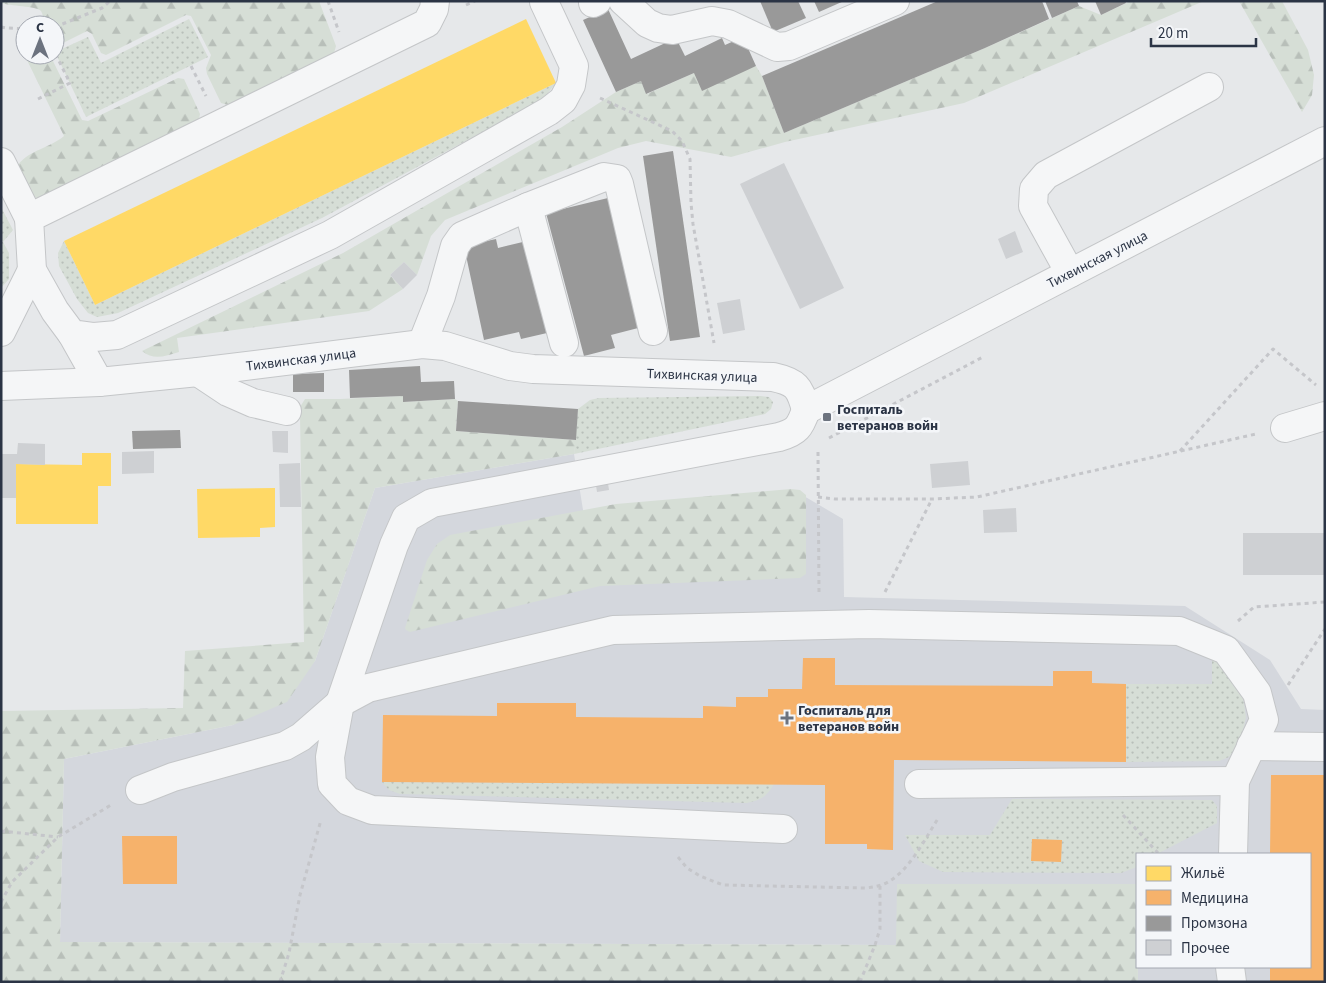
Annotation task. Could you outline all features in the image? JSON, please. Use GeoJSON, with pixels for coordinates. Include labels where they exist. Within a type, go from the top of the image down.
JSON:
{"type":"FeatureCollection","features":[{"type":"Feature","properties":{"kind":"street"},"geometry":{"type":"LineString","coordinates":[[29,218],[427,23],[434,9],[435,1]]}},
{"type":"Feature","properties":{"kind":"street"},"geometry":{"type":"LineString","coordinates":[[622,1],[647,23],[658,28],[672,30],[712,21],[728,24],[777,47],[789,46],[895,1]]}},
{"type":"Feature","properties":{"kind":"street"},"geometry":{"type":"LineString","coordinates":[[72,334],[94,337],[117,335],[330,235],[549,111],[563,100],[571,85],[574,66],[544,2]]}},
{"type":"Feature","properties":{"kind":"street"},"geometry":{"type":"LineString","coordinates":[[1070,273],[1033,206],[1034,189],[1046,175],[1209,87]]}},
{"type":"Feature","properties":{"kind":"street","name":"Тихвинская улица"},"geometry":{"type":"LineString","coordinates":[[1,386],[99,382],[198,372],[422,344],[445,346],[510,366],[532,369],[773,376],[796,385],[803,395],[806,410],[1325,141]]}},
{"type":"Feature","properties":{"kind":"street"},"geometry":{"type":"LineString","coordinates":[[1,162],[29,218],[32,270],[55,312],[72,334],[99,382]]}},
{"type":"Feature","properties":{"kind":"street"},"geometry":{"type":"LineString","coordinates":[[422,344],[441,296],[455,246],[462,236],[604,177],[617,179],[619,184],[653,331]]}},
{"type":"Feature","properties":{"kind":"street"},"geometry":{"type":"LineString","coordinates":[[528,207],[564,343]]}},
{"type":"Feature","properties":{"kind":"street"},"geometry":{"type":"LineString","coordinates":[[1,332],[32,270]]}},
{"type":"Feature","properties":{"kind":"street"},"geometry":{"type":"LineString","coordinates":[[198,372],[228,392],[253,403],[287,411]]}},
{"type":"Feature","properties":{"kind":"street"},"geometry":{"type":"LineString","coordinates":[[783,829],[372,810],[348,801],[332,784],[330,757],[340,702],[394,545],[406,518],[432,503],[791,434],[802,422],[806,410]]}},
{"type":"Feature","properties":{"kind":"street"},"geometry":{"type":"LineString","coordinates":[[1285,428],[1325,416]]}},
{"type":"Feature","properties":{"kind":"street"},"geometry":{"type":"LineString","coordinates":[[140,790],[173,778],[285,746],[301,737],[340,702],[368,688],[614,630],[869,624],[1180,631],[1226,650],[1256,693],[1264,720],[1235,781],[1233,853]]}},
{"type":"Feature","properties":{"kind":"street"},"geometry":{"type":"LineString","coordinates":[[1252,746],[1325,747]]}},
{"type":"Feature","properties":{"kind":"street"},"geometry":{"type":"LineString","coordinates":[[919,784],[1235,781]]}},
{"type":"Feature","properties":{"kind":"street"},"geometry":{"type":"LineString","coordinates":[[1230,968],[1232,982]]}},
{"type":"Feature","properties":{"kind":"path"},"geometry":{"type":"LineString","coordinates":[[65,23],[102,8],[110,1]]}},
{"type":"Feature","properties":{"kind":"path"},"geometry":{"type":"LineString","coordinates":[[328,1],[340,36]]}},
{"type":"Feature","properties":{"kind":"path"},"geometry":{"type":"LineString","coordinates":[[1,27],[15,28]]}},
{"type":"Feature","properties":{"kind":"path"},"geometry":{"type":"LineString","coordinates":[[38,99],[70,83],[61,65]]}},
{"type":"Feature","properties":{"kind":"path"},"geometry":{"type":"LineString","coordinates":[[571,85],[672,131],[682,141],[690,159],[690,203],[720,375]]}},
{"type":"Feature","properties":{"kind":"path"},"geometry":{"type":"LineString","coordinates":[[1180,452],[1273,349],[1317,387]]}},
{"type":"Feature","properties":{"kind":"path"},"geometry":{"type":"LineString","coordinates":[[824,443],[828,438],[985,356]]}},
{"type":"Feature","properties":{"kind":"path"},"geometry":{"type":"LineString","coordinates":[[818,497],[835,499],[932,499],[977,497],[1285,428]]}},
{"type":"Feature","properties":{"kind":"path"},"geometry":{"type":"LineString","coordinates":[[819,448],[819,624]]}},
{"type":"Feature","properties":{"kind":"path"},"geometry":{"type":"LineString","coordinates":[[869,624],[932,499]]}},
{"type":"Feature","properties":{"kind":"path"},"geometry":{"type":"LineString","coordinates":[[1226,650],[1237,622],[1254,607],[1325,602]]}},
{"type":"Feature","properties":{"kind":"path"},"geometry":{"type":"LineString","coordinates":[[1264,720],[1325,629]]}},
{"type":"Feature","properties":{"kind":"path"},"geometry":{"type":"LineString","coordinates":[[1092,782],[1158,853]]}},
{"type":"Feature","properties":{"kind":"path"},"geometry":{"type":"LineString","coordinates":[[668,823],[675,854],[687,868],[700,876],[723,885],[866,888],[880,886],[901,872],[915,856],[960,783]]}},
{"type":"Feature","properties":{"kind":"path"},"geometry":{"type":"LineString","coordinates":[[280,982],[300,895],[332,784]]}},
{"type":"Feature","properties":{"kind":"path"},"geometry":{"type":"LineString","coordinates":[[1,902],[12,882],[58,837],[119,800],[140,790]]}},
{"type":"Feature","properties":{"kind":"path"},"geometry":{"type":"LineString","coordinates":[[1,831],[58,837]]}},
{"type":"Feature","properties":{"kind":"path"},"geometry":{"type":"LineString","coordinates":[[860,982],[880,929],[880,886]]}},
{"type":"Feature","properties":{"kind":"shaded area","name":"Госпиталь для ветеранов войн"},"geometry":{"type":"Polygon","coordinates":[[[574,454],[584,516],[797,492],[843,519],[844,597],[1185,606],[1270,660],[1301,709],[1325,710],[1325,982],[1138,982],[1138,968],[1311,968],[1311,853],[1136,853],[1136,884],[897,884],[897,945],[60,942],[64,759],[233,725],[315,661],[375,488],[574,454]]]}},
{"type":"Feature","properties":{"kind":"green space"},"geometry":{"type":"Polygon","coordinates":[[[1,1],[319,1],[336,46],[334,53],[228,105],[221,103],[207,74],[206,68],[211,55],[191,16],[186,15],[106,55],[101,53],[92,34],[87,31],[65,42],[65,15],[43,15],[38,9],[1,3],[1,1]]]}},
{"type":"Feature","properties":{"kind":"green space"},"geometry":{"type":"Polygon","coordinates":[[[1131,1],[1204,1],[964,103],[785,142],[731,157],[646,141],[618,148],[445,220],[431,236],[417,275],[404,262],[390,275],[403,289],[369,311],[177,338],[179,352],[164,356],[155,357],[142,351],[343,253],[562,127],[616,92],[641,81],[647,94],[694,73],[748,69],[756,66],[762,76],[784,133],[1079,6],[1101,15],[1131,1]]]}},
{"type":"Feature","properties":{"kind":"green space"},"geometry":{"type":"Polygon","coordinates":[[[1239,1],[1282,1],[1308,50],[1314,75],[1312,95],[1302,112],[1239,1]]]}},
{"type":"Feature","properties":{"kind":"green space"},"geometry":{"type":"Polygon","coordinates":[[[189,19],[208,57],[86,117],[61,65],[65,65],[65,47],[88,37],[101,63],[189,19]]]}},
{"type":"Feature","properties":{"kind":"green space"},"geometry":{"type":"Polygon","coordinates":[[[29,65],[55,65],[82,120],[88,121],[178,78],[184,79],[200,114],[199,119],[42,199],[33,197],[18,165],[34,152],[64,136],[29,65]]]}},
{"type":"Feature","properties":{"kind":"green space"},"geometry":{"type":"Polygon","coordinates":[[[556,83],[547,94],[533,105],[322,218],[118,313],[97,317],[88,313],[77,299],[59,266],[58,253],[64,241],[95,305],[556,83]]]}},
{"type":"Feature","properties":{"kind":"green space"},"geometry":{"type":"Polygon","coordinates":[[[1,207],[13,230],[3,242],[1,239],[1,207]]]}},
{"type":"Feature","properties":{"kind":"green space"},"geometry":{"type":"Polygon","coordinates":[[[1,242],[3,242],[9,253],[9,279],[1,288],[1,242]]]}},
{"type":"Feature","properties":{"kind":"green space"},"geometry":{"type":"Polygon","coordinates":[[[403,396],[403,402],[455,399],[458,401],[456,431],[576,440],[574,454],[375,488],[315,661],[287,702],[233,725],[64,759],[60,942],[896,945],[897,884],[1136,884],[1136,968],[1138,968],[1138,982],[1,982],[1,711],[183,708],[185,651],[304,642],[300,407],[305,399],[403,396]]]}},
{"type":"Feature","properties":{"kind":"green space"},"geometry":{"type":"Polygon","coordinates":[[[769,397],[773,402],[771,409],[765,414],[574,454],[578,409],[590,400],[599,398],[769,397]]]}},
{"type":"Feature","properties":{"kind":"green space"},"geometry":{"type":"Polygon","coordinates":[[[791,489],[800,490],[806,495],[806,574],[800,578],[600,586],[410,632],[405,628],[427,560],[437,544],[450,535],[616,504],[791,489]]]}},
{"type":"Feature","properties":{"kind":"green space"},"geometry":{"type":"Polygon","coordinates":[[[1212,651],[1243,697],[1246,717],[1241,740],[1229,757],[1219,761],[1126,762],[1126,684],[1212,684],[1212,651]]]}},
{"type":"Feature","properties":{"kind":"green space"},"geometry":{"type":"Polygon","coordinates":[[[382,782],[774,784],[763,797],[747,803],[400,794],[389,790],[382,782]]]}},
{"type":"Feature","properties":{"kind":"green space"},"geometry":{"type":"Polygon","coordinates":[[[1012,799],[1212,800],[1217,806],[1217,823],[1159,853],[1136,853],[1136,867],[1121,873],[943,872],[919,861],[905,835],[990,835],[1012,799]]]}},
{"type":"Feature","properties":{"kind":"building: Жильё"},"geometry":{"type":"Polygon","coordinates":[[[526,19],[556,83],[95,305],[64,241],[526,19]]]}},
{"type":"Feature","properties":{"kind":"building: Жильё"},"geometry":{"type":"Polygon","coordinates":[[[82,453],[111,453],[111,486],[98,486],[98,524],[16,524],[16,464],[82,465],[82,453]]]}},
{"type":"Feature","properties":{"kind":"building: Жильё"},"geometry":{"type":"Polygon","coordinates":[[[275,488],[275,527],[260,528],[260,537],[198,538],[197,489],[275,488]]]}},
{"type":"Feature","properties":{"kind":"building: Медицина"},"geometry":{"type":"Polygon","coordinates":[[[803,658],[835,658],[835,685],[1053,686],[1053,671],[1092,671],[1092,683],[1126,684],[1126,762],[894,760],[893,850],[867,849],[867,844],[825,844],[825,785],[382,782],[383,715],[497,716],[497,703],[576,703],[576,717],[703,718],[703,706],[736,707],[736,697],[768,697],[768,689],[802,689],[803,658]]]}},
{"type":"Feature","properties":{"kind":"building: Медицина"},"geometry":{"type":"Polygon","coordinates":[[[1271,775],[1325,775],[1325,982],[1270,982],[1270,968],[1311,968],[1311,853],[1270,853],[1271,775]]]}},
{"type":"Feature","properties":{"kind":"building: Медицина"},"geometry":{"type":"Polygon","coordinates":[[[122,836],[177,836],[177,884],[123,884],[122,836]]]}},
{"type":"Feature","properties":{"kind":"building: Медицина"},"geometry":{"type":"Polygon","coordinates":[[[1032,839],[1062,840],[1061,862],[1031,861],[1032,839]]]}},
{"type":"Feature","properties":{"kind":"building: Промзона"},"geometry":{"type":"Polygon","coordinates":[[[760,1],[798,1],[806,18],[773,32],[760,1]]]}},
{"type":"Feature","properties":{"kind":"building: Промзона"},"geometry":{"type":"Polygon","coordinates":[[[814,1],[844,1],[819,12],[814,1]]]}},
{"type":"Feature","properties":{"kind":"building: Промзона"},"geometry":{"type":"Polygon","coordinates":[[[938,1],[1042,1],[1049,19],[784,133],[762,76],[938,1]]]}},
{"type":"Feature","properties":{"kind":"building: Промзона"},"geometry":{"type":"Polygon","coordinates":[[[1045,1],[1077,1],[1079,6],[1052,18],[1045,1]]]}},
{"type":"Feature","properties":{"kind":"building: Промзона"},"geometry":{"type":"Polygon","coordinates":[[[1095,1],[1125,1],[1126,3],[1101,15],[1095,1]]]}},
{"type":"Feature","properties":{"kind":"building: Промзона"},"geometry":{"type":"Polygon","coordinates":[[[608,9],[631,59],[676,38],[685,56],[722,38],[725,45],[743,37],[756,66],[702,91],[694,73],[646,94],[641,81],[616,92],[583,20],[608,9]]]}},
{"type":"Feature","properties":{"kind":"building: Промзона"},"geometry":{"type":"Polygon","coordinates":[[[673,151],[700,337],[670,341],[643,156],[673,151]]]}},
{"type":"Feature","properties":{"kind":"building: Промзона"},"geometry":{"type":"Polygon","coordinates":[[[608,198],[642,327],[611,335],[615,348],[584,356],[546,213],[608,198]]]}},
{"type":"Feature","properties":{"kind":"building: Промзона"},"geometry":{"type":"Polygon","coordinates":[[[496,239],[498,248],[527,241],[547,333],[521,339],[519,332],[484,340],[464,246],[496,239]]]}},
{"type":"Feature","properties":{"kind":"building: Промзона"},"geometry":{"type":"Polygon","coordinates":[[[420,366],[421,382],[454,381],[455,399],[403,402],[403,396],[350,398],[349,370],[420,366]]]}},
{"type":"Feature","properties":{"kind":"building: Промзона"},"geometry":{"type":"Polygon","coordinates":[[[324,373],[324,392],[293,392],[293,374],[324,373]]]}},
{"type":"Feature","properties":{"kind":"building: Промзона"},"geometry":{"type":"Polygon","coordinates":[[[458,401],[578,409],[576,440],[456,431],[458,401]]]}},
{"type":"Feature","properties":{"kind":"building: Промзона"},"geometry":{"type":"Polygon","coordinates":[[[180,430],[181,448],[133,449],[132,431],[180,430]]]}},
{"type":"Feature","properties":{"kind":"building: Прочее"},"geometry":{"type":"Polygon","coordinates":[[[784,163],[844,288],[800,309],[740,184],[784,163]]]}},
{"type":"Feature","properties":{"kind":"building: Прочее"},"geometry":{"type":"Polygon","coordinates":[[[1015,231],[1023,252],[1006,259],[998,239],[1015,231]]]}},
{"type":"Feature","properties":{"kind":"building: Прочее"},"geometry":{"type":"Polygon","coordinates":[[[404,262],[417,275],[403,289],[390,275],[404,262]]]}},
{"type":"Feature","properties":{"kind":"building: Прочее"},"geometry":{"type":"Polygon","coordinates":[[[740,299],[745,330],[723,334],[717,303],[740,299]]]}},
{"type":"Feature","properties":{"kind":"building: Прочее"},"geometry":{"type":"Polygon","coordinates":[[[272,431],[288,431],[288,453],[273,452],[272,431]]]}},
{"type":"Feature","properties":{"kind":"building: Прочее"},"geometry":{"type":"Polygon","coordinates":[[[18,443],[45,444],[45,465],[16,464],[16,498],[1,498],[1,454],[17,454],[18,443]]]}},
{"type":"Feature","properties":{"kind":"building: Прочее"},"geometry":{"type":"Polygon","coordinates":[[[154,451],[154,473],[122,474],[122,452],[154,451]]]}},
{"type":"Feature","properties":{"kind":"building: Прочее"},"geometry":{"type":"Polygon","coordinates":[[[968,461],[970,485],[932,488],[930,464],[968,461]]]}},
{"type":"Feature","properties":{"kind":"building: Прочее"},"geometry":{"type":"Polygon","coordinates":[[[300,463],[301,507],[280,507],[279,464],[300,463]]]}},
{"type":"Feature","properties":{"kind":"building: Прочее"},"geometry":{"type":"Polygon","coordinates":[[[607,477],[609,490],[597,492],[595,479],[607,477]]]}},
{"type":"Feature","properties":{"kind":"building: Прочее"},"geometry":{"type":"Polygon","coordinates":[[[1016,508],[1017,532],[984,533],[983,510],[1016,508]]]}},
{"type":"Feature","properties":{"kind":"building: Прочее"},"geometry":{"type":"Polygon","coordinates":[[[1243,533],[1325,533],[1325,575],[1243,575],[1243,533]]]}},
{"type":"Feature","properties":{"kind":"place","name":"Госпиталь ветеранов войн"},"geometry":{"type":"Point","coordinates":[827,417]}},
{"type":"Feature","properties":{"kind":"place","name":"Госпиталь для ветеранов войн"},"geometry":{"type":"Point","coordinates":[787,718]}}]}
